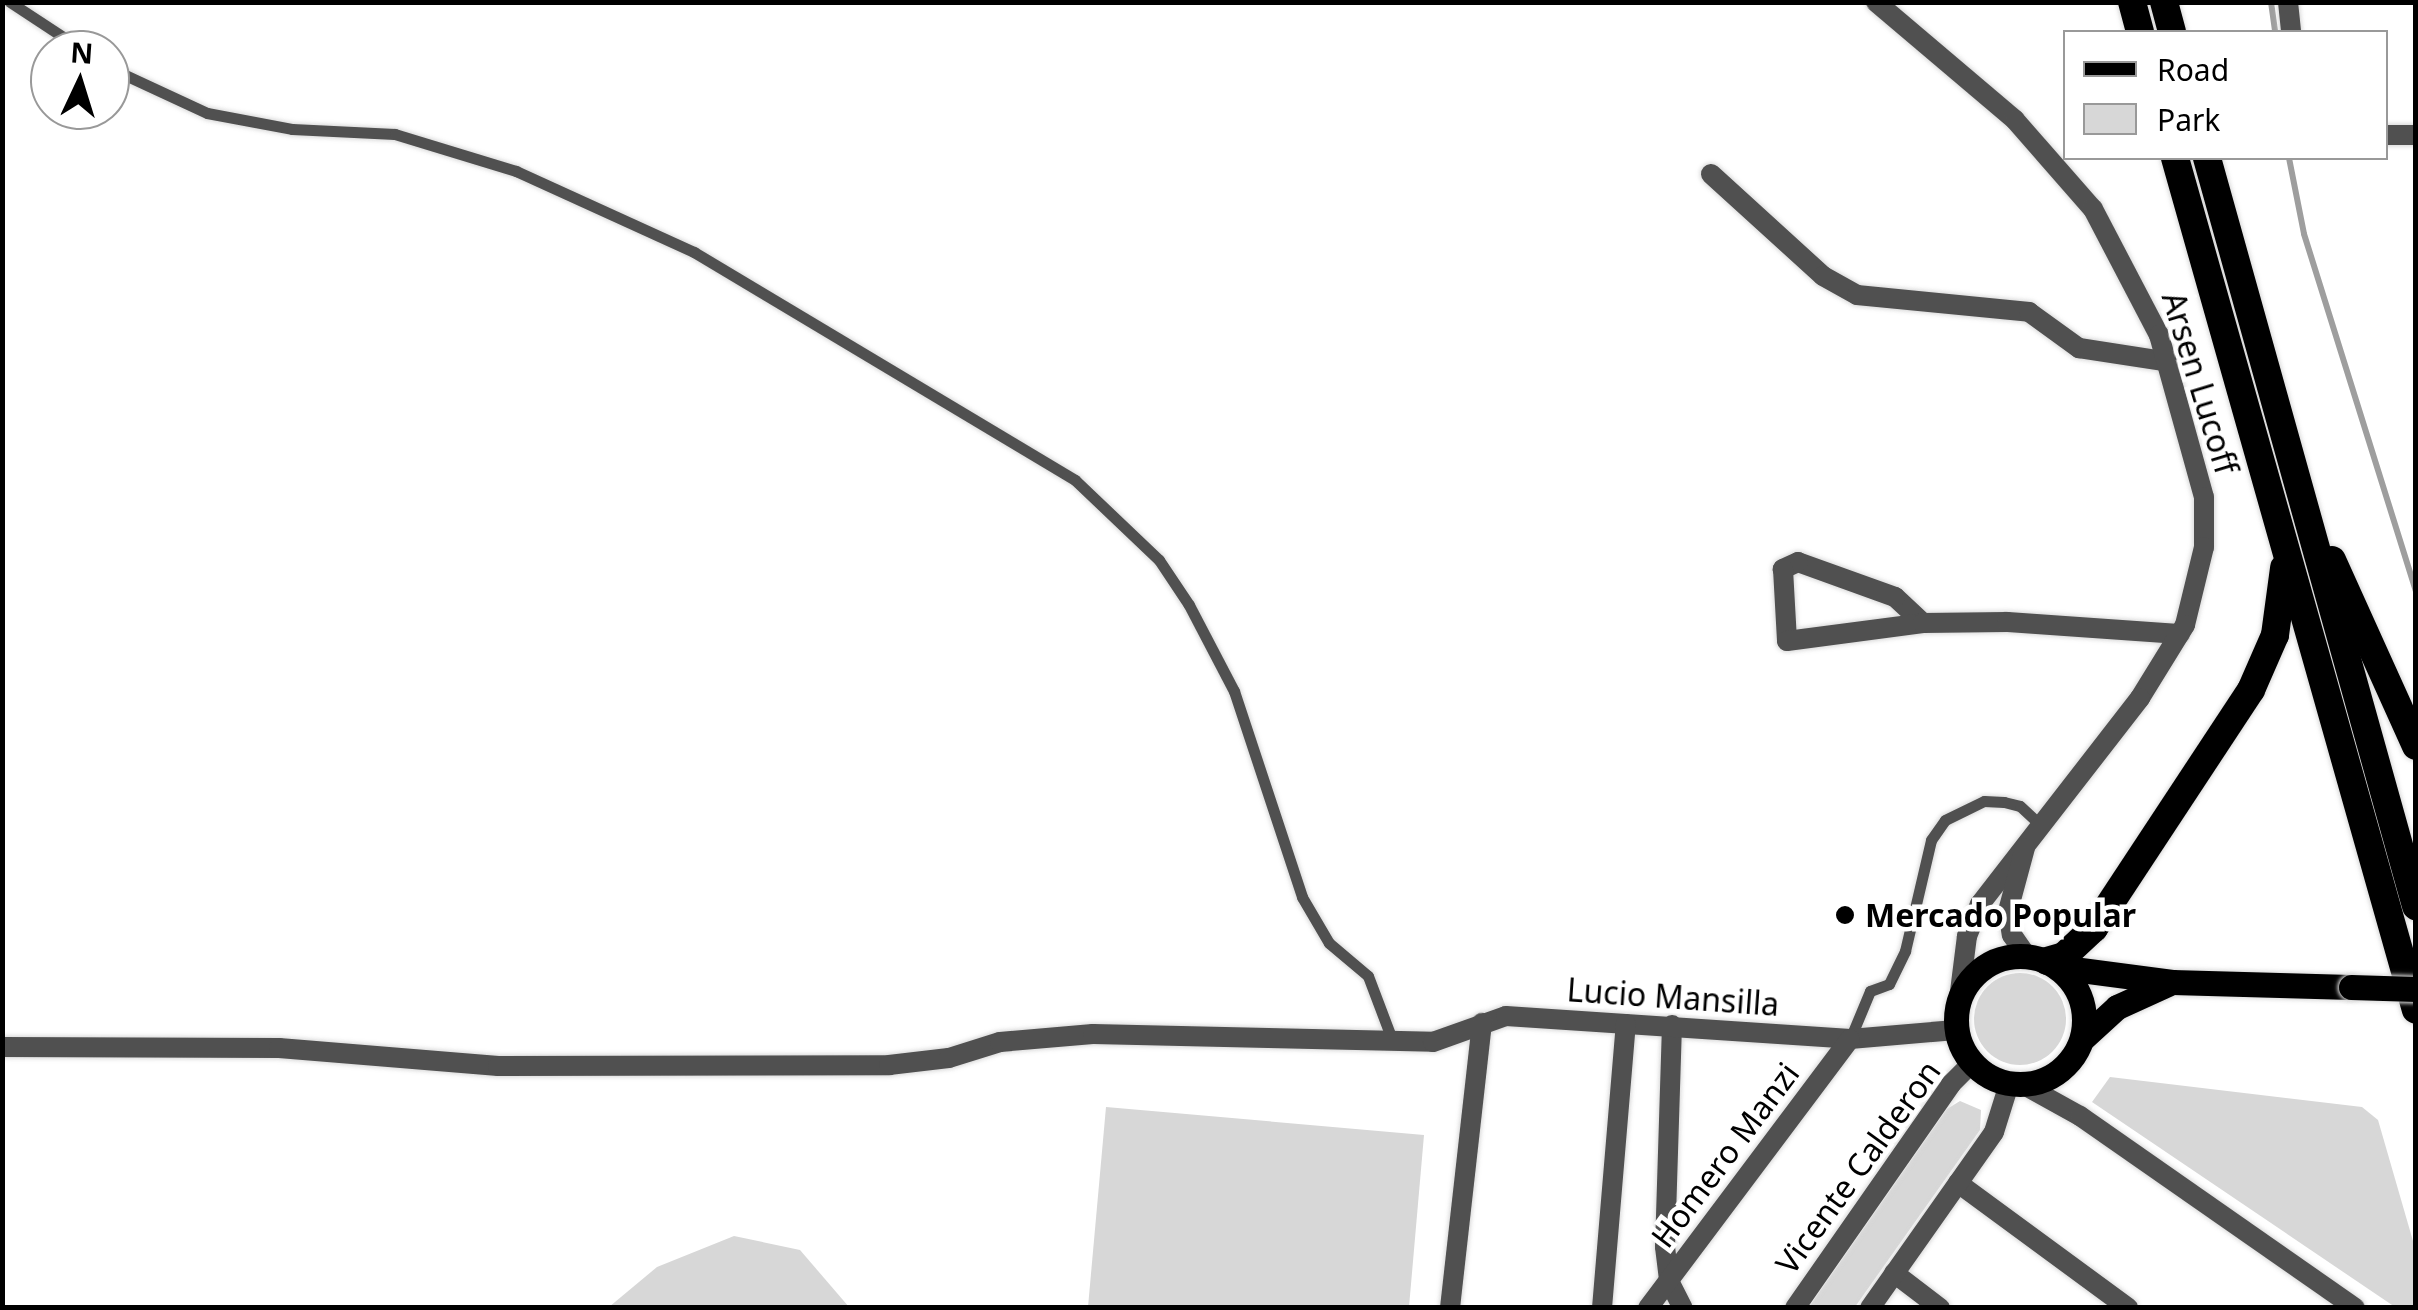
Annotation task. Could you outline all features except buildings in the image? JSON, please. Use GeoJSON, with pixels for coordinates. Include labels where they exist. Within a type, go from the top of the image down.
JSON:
{"type":"FeatureCollection","features":[{"type":"Feature","properties":{"kind":"highway"},"geometry":{"type":"LineString","coordinates":[[2132,2],[2139,30]]}},
{"type":"Feature","properties":{"kind":"highway"},"geometry":{"type":"LineString","coordinates":[[2164,2],[2171,30]]}},
{"type":"Feature","properties":{"kind":"highway"},"geometry":{"type":"LineString","coordinates":[[2176,160],[2416,1010]]}},
{"type":"Feature","properties":{"kind":"highway"},"geometry":{"type":"LineString","coordinates":[[2208,160],[2416,906]]}},
{"type":"Feature","properties":{"kind":"highway"},"geometry":{"type":"LineString","coordinates":[[2290,466],[2416,746]]}},
{"type":"Feature","properties":{"kind":"highway"},"geometry":{"type":"LineString","coordinates":[[2044,961],[2064,956],[2094,928],[2266,662],[2284,578],[2276,517]]}},
{"type":"Feature","properties":{"kind":"main road"},"geometry":{"type":"LineString","coordinates":[[2172,982],[2117,1007],[2082,1039],[2060,1071],[2017,1084],[1972,1064],[1956,1030],[1958,999],[1985,966],[2044,961],[2172,982],[2416,989]]}},
{"type":"Feature","properties":{"kind":"main road"},"geometry":{"type":"LineString","coordinates":[[2044,961],[2082,999],[2082,1039]]}},
{"type":"Feature","properties":{"kind":"street","name":"Arsen Lucoff"},"geometry":{"type":"LineString","coordinates":[[1876,2],[2015,120],[2070,179],[2125,262],[2169,362],[2199,461],[2206,523],[2198,585],[2180,634],[2140,698],[2034,828],[1980,904],[1967,936],[1958,999]]}},
{"type":"Feature","properties":{"kind":"street"},"geometry":{"type":"LineString","coordinates":[[2288,2],[2291,30]]}},
{"type":"Feature","properties":{"kind":"street"},"geometry":{"type":"LineString","coordinates":[[2388,135],[2416,134]]}},
{"type":"Feature","properties":{"kind":"street"},"geometry":{"type":"LineString","coordinates":[[1711,174],[1823,276],[1856,296],[2029,312],[2079,348],[2169,362]]}},
{"type":"Feature","properties":{"kind":"street"},"geometry":{"type":"LineString","coordinates":[[1924,624],[1895,597],[1798,562],[1783,569],[1787,640],[1924,624],[2180,634]]}},
{"type":"Feature","properties":{"kind":"street","name":"Arsen Lucoff"},"geometry":{"type":"LineString","coordinates":[[2034,828],[2008,911],[2012,935],[2044,961]]}},
{"type":"Feature","properties":{"kind":"street","name":"Lucio Mansilla"},"geometry":{"type":"LineString","coordinates":[[2,1047],[279,1048],[498,1066],[888,1065],[949,1058],[1000,1042],[1093,1034],[1391,1036],[1433,1042],[1506,1016],[1850,1039],[1956,1030]]}},
{"type":"Feature","properties":{"kind":"street"},"geometry":{"type":"LineString","coordinates":[[1450,1308],[1482,1024]]}},
{"type":"Feature","properties":{"kind":"street"},"geometry":{"type":"LineString","coordinates":[[1602,1308],[1626,1024]]}},
{"type":"Feature","properties":{"kind":"street"},"geometry":{"type":"LineString","coordinates":[[1672,1025],[1669,1281],[1683,1308]]}},
{"type":"Feature","properties":{"kind":"street","name":"Homero Manzi"},"geometry":{"type":"LineString","coordinates":[[1648,1308],[1850,1039]]}},
{"type":"Feature","properties":{"kind":"street","name":"Vicente Calderon"},"geometry":{"type":"LineString","coordinates":[[1795,1308],[1951,1084],[1972,1064]]}},
{"type":"Feature","properties":{"kind":"street"},"geometry":{"type":"LineString","coordinates":[[1870,1308],[2000,1122],[2017,1084],[2080,1116],[2355,1308]]}},
{"type":"Feature","properties":{"kind":"street"},"geometry":{"type":"LineString","coordinates":[[1958,1183],[2128,1308]]}},
{"type":"Feature","properties":{"kind":"street"},"geometry":{"type":"LineString","coordinates":[[1894,1273],[1940,1308]]}},
{"type":"Feature","properties":{"kind":"lane"},"geometry":{"type":"LineString","coordinates":[[10,2],[52,30]]}},
{"type":"Feature","properties":{"kind":"lane"},"geometry":{"type":"LineString","coordinates":[[130,77],[206,113],[292,129],[395,134],[516,171],[694,252],[1074,480],[1159,560],[1197,620],[1234,692],[1302,896],[1330,943],[1368,976],[1391,1036]]}},
{"type":"Feature","properties":{"kind":"lane"},"geometry":{"type":"LineString","coordinates":[[1850,1039],[1870,991],[1889,984],[1905,951],[1931,840],[1945,820],[1984,802],[2004,802],[2020,806],[2034,828]]}},
{"type":"Feature","properties":{"kind":"green space"},"geometry":{"type":"Polygon","coordinates":[[[2020,973],[2038,976],[2053,986],[2063,1001],[2063,1037],[2053,1052],[2038,1062],[2020,1065],[2002,1062],[1987,1052],[1977,1037],[1974,1019],[1977,1001],[1987,986],[2002,976],[2020,973]]]}},
{"type":"Feature","properties":{"kind":"green space"},"geometry":{"type":"Polygon","coordinates":[[[2110,1077],[2362,1107],[2378,1120],[2415,1248],[2415,1307],[2395,1307],[2092,1102],[2110,1077]]]}},
{"type":"Feature","properties":{"kind":"green space"},"geometry":{"type":"Polygon","coordinates":[[[1960,1101],[1981,1110],[1980,1130],[1855,1307],[1809,1307],[1947,1109],[1960,1101]]]}},
{"type":"Feature","properties":{"kind":"green space"},"geometry":{"type":"Polygon","coordinates":[[[1106,1107],[1424,1135],[1409,1307],[1088,1307],[1106,1107]]]}},
{"type":"Feature","properties":{"kind":"green space"},"geometry":{"type":"Polygon","coordinates":[[[734,1236],[800,1250],[849,1307],[609,1307],[657,1267],[734,1236]]]}},
{"type":"Feature","properties":{"kind":"waterway"},"geometry":{"type":"LineString","coordinates":[[2271,2],[2275,30]]}},
{"type":"Feature","properties":{"kind":"waterway"},"geometry":{"type":"LineString","coordinates":[[2289,160],[2304,234],[2416,592]]}},
{"type":"Feature","properties":{"kind":"place","name":"Mercado Popular"},"geometry":{"type":"Point","coordinates":[1845,915]}}]}
